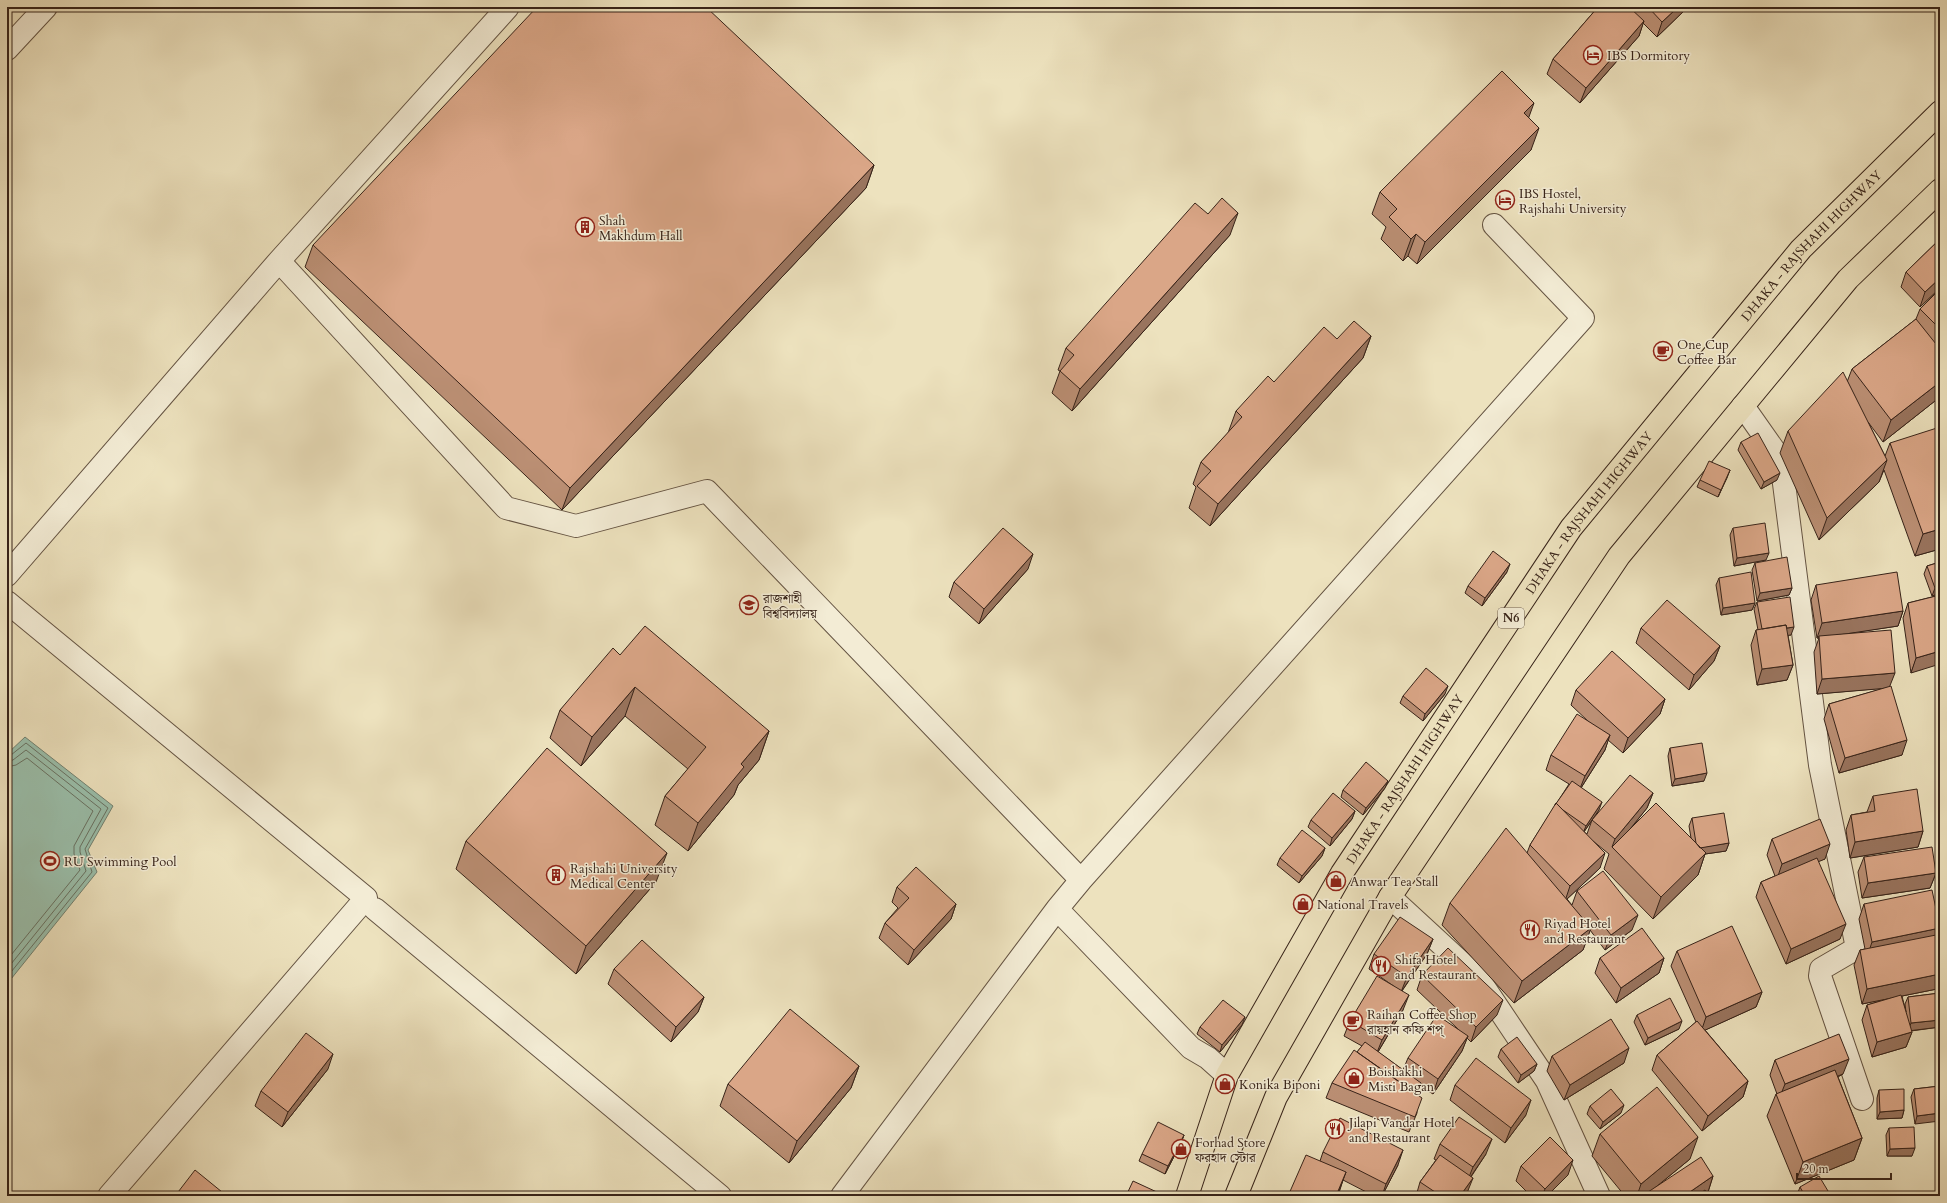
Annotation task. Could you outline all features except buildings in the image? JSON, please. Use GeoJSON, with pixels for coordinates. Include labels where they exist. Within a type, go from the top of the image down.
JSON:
{"type":"FeatureCollection","features":[{"type":"Feature","properties":{"kind":"highway","name":"DHAKA - RAJSHAHI HIGHWAY"},"geometry":{"type":"LineString","coordinates":[[1187,1196],[1227,1075],[1342,873],[1571,528],[1801,250],[1940,112]]}},
{"type":"Feature","properties":{"kind":"highway"},"geometry":{"type":"LineString","coordinates":[[1236,1196],[1276,1097],[1390,897],[1619,556],[1848,279],[1940,190]]}},
{"type":"Feature","properties":{"kind":"street"},"geometry":{"type":"LineString","coordinates":[[7,49],[46,7]]}},
{"type":"Feature","properties":{"kind":"street"},"geometry":{"type":"LineString","coordinates":[[7,575],[279,261],[508,7]]}},
{"type":"Feature","properties":{"kind":"street"},"geometry":{"type":"LineString","coordinates":[[842,1196],[1057,909],[1081,880],[1583,318],[1494,225]]}},
{"type":"Feature","properties":{"kind":"street"},"geometry":{"type":"LineString","coordinates":[[279,261],[506,508],[576,526],[707,491],[1081,880]]}},
{"type":"Feature","properties":{"kind":"street"},"geometry":{"type":"LineString","coordinates":[[1743,406],[1781,460],[1820,765],[1857,948],[1821,969],[1820,976],[1862,1099]]}},
{"type":"Feature","properties":{"kind":"street"},"geometry":{"type":"LineString","coordinates":[[7,602],[371,903],[720,1196]]}},
{"type":"Feature","properties":{"kind":"street"},"geometry":{"type":"LineString","coordinates":[[1390,897],[1478,978],[1547,1081],[1599,1196]]}},
{"type":"Feature","properties":{"kind":"street"},"geometry":{"type":"LineString","coordinates":[[109,1196],[371,903]]}},
{"type":"Feature","properties":{"kind":"street"},"geometry":{"type":"LineString","coordinates":[[1057,909],[1191,1048],[1208,1058],[1227,1075]]}},
{"type":"Feature","properties":{"kind":"water","name":"RU Swimming Pool"},"geometry":{"type":"Polygon","coordinates":[[[25,737],[113,806],[88,850],[97,872],[7,984],[7,754],[25,737]]]}},
{"type":"Feature","properties":{"kind":"place","name":"IBS Dormitory"},"geometry":{"type":"Point","coordinates":[1593,55]}},
{"type":"Feature","properties":{"kind":"place","name":"IBS Hostel, Rajshahi University"},"geometry":{"type":"Point","coordinates":[1505,200]}},
{"type":"Feature","properties":{"kind":"place","name":"Shah Makhdum Hall"},"geometry":{"type":"Point","coordinates":[585,227]}},
{"type":"Feature","properties":{"kind":"place","name":"One Cup Coffee Bar"},"geometry":{"type":"Point","coordinates":[1663,351]}},
{"type":"Feature","properties":{"kind":"place","name":"রাজশাহী বিশ্ববিদ্যালয়"},"geometry":{"type":"Point","coordinates":[749,605]}},
{"type":"Feature","properties":{"kind":"place","name":"RU Swimming Pool"},"geometry":{"type":"Point","coordinates":[50,861]}},
{"type":"Feature","properties":{"kind":"place","name":"Rajshahi University Medical Center"},"geometry":{"type":"Point","coordinates":[556,875]}},
{"type":"Feature","properties":{"kind":"place","name":"Anwar Tea Stall"},"geometry":{"type":"Point","coordinates":[1336,881]}},
{"type":"Feature","properties":{"kind":"place","name":"National Travels"},"geometry":{"type":"Point","coordinates":[1303,904]}},
{"type":"Feature","properties":{"kind":"place","name":"Riyad Hotel and Restaurant"},"geometry":{"type":"Point","coordinates":[1530,930]}},
{"type":"Feature","properties":{"kind":"place","name":"Shifa Hotel and Restaurant"},"geometry":{"type":"Point","coordinates":[1381,966]}},
{"type":"Feature","properties":{"kind":"place","name":"Raihan Coffee Shop রায়হান কফি শপ্"},"geometry":{"type":"Point","coordinates":[1353,1021]}},
{"type":"Feature","properties":{"kind":"place","name":"Boishakhi Misti Bagan"},"geometry":{"type":"Point","coordinates":[1354,1078]}},
{"type":"Feature","properties":{"kind":"place","name":"Konika Biponi"},"geometry":{"type":"Point","coordinates":[1225,1084]}},
{"type":"Feature","properties":{"kind":"place","name":"Jilapi Vandar Hotel and Restaurant"},"geometry":{"type":"Point","coordinates":[1335,1129]}},
{"type":"Feature","properties":{"kind":"place","name":"Forhad Store ফরহাদ স্টোর"},"geometry":{"type":"Point","coordinates":[1181,1149]}}]}
